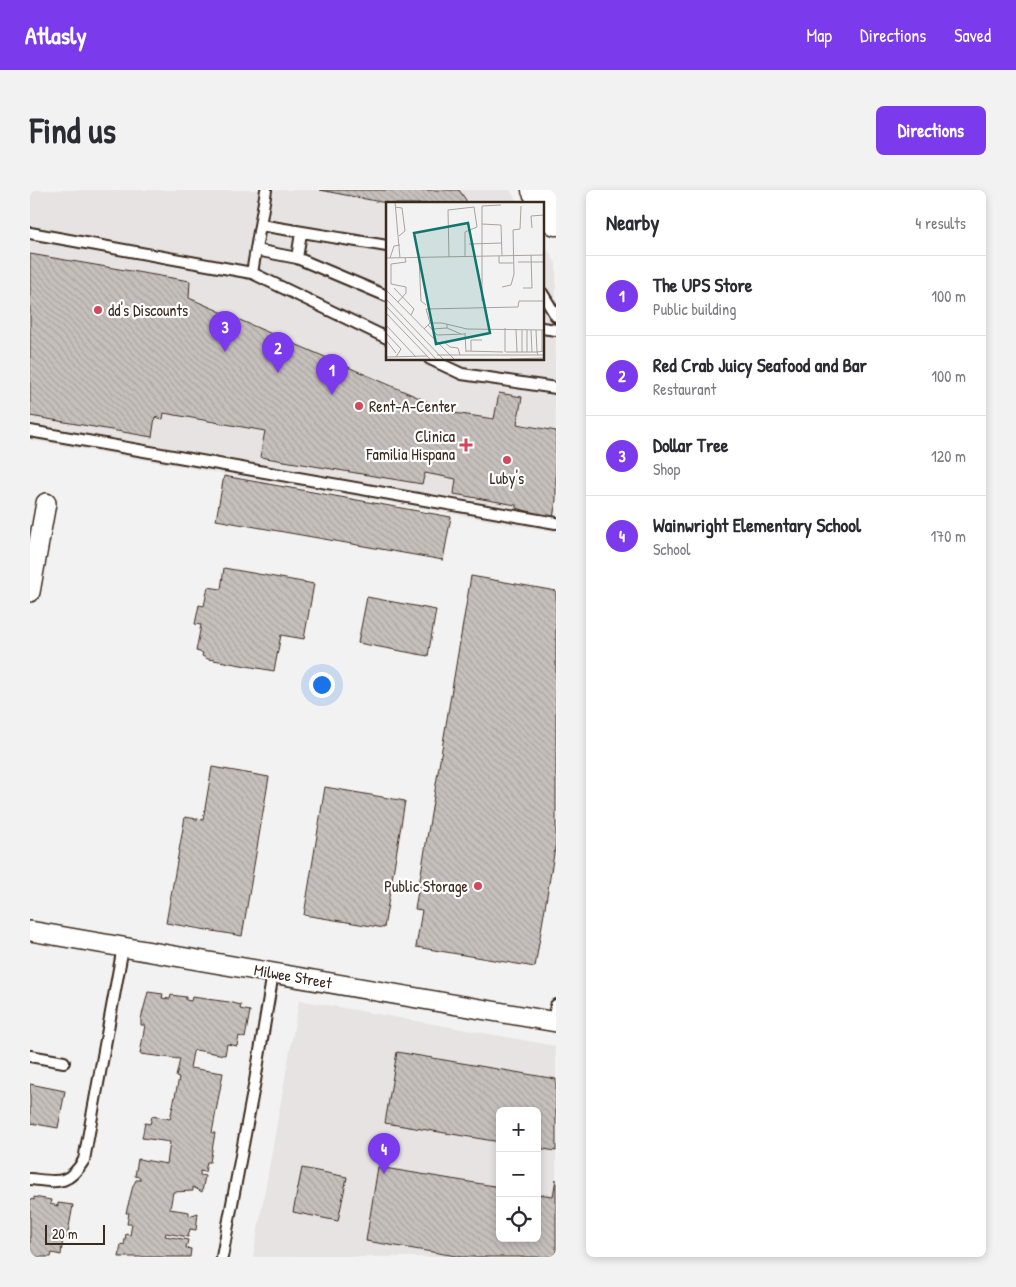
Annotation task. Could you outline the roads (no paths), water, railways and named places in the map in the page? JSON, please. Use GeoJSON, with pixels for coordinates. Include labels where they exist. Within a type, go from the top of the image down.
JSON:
{"type":"FeatureCollection","features":[{"type":"Feature","properties":{"kind":"main road"},"geometry":{"type":"LineString","coordinates":[[536,190],[544,202]]}},
{"type":"Feature","properties":{"kind":"main road"},"geometry":{"type":"LineString","coordinates":[[544,202],[556,221]]}},
{"type":"Feature","properties":{"kind":"street"},"geometry":{"type":"LineString","coordinates":[[30,592],[46,503]]}},
{"type":"Feature","properties":{"kind":"street","name":"Milwee Street"},"geometry":{"type":"LineString","coordinates":[[30,931],[273,973],[555,1016]]}},
{"type":"Feature","properties":{"kind":"lane"},"geometry":{"type":"LineString","coordinates":[[252,273],[266,190]]}},
{"type":"Feature","properties":{"kind":"lane"},"geometry":{"type":"LineString","coordinates":[[260,226],[386,246]]}},
{"type":"Feature","properties":{"kind":"lane"},"geometry":{"type":"LineString","coordinates":[[30,233],[252,273],[386,338]]}},
{"type":"Feature","properties":{"kind":"lane"},"geometry":{"type":"LineString","coordinates":[[298,258],[301,233]]}},
{"type":"Feature","properties":{"kind":"lane"},"geometry":{"type":"LineString","coordinates":[[256,250],[298,258],[386,296]]}},
{"type":"Feature","properties":{"kind":"lane"},"geometry":{"type":"LineString","coordinates":[[544,297],[556,316]]}},
{"type":"Feature","properties":{"kind":"lane"},"geometry":{"type":"LineString","coordinates":[[432,360],[462,374],[556,388]]}},
{"type":"Feature","properties":{"kind":"lane"},"geometry":{"type":"LineString","coordinates":[[30,431],[556,523]]}},
{"type":"Feature","properties":{"kind":"lane"},"geometry":{"type":"LineString","coordinates":[[30,1179],[60,1182],[75,1174],[84,1160],[123,947]]}},
{"type":"Feature","properties":{"kind":"lane"},"geometry":{"type":"LineString","coordinates":[[222,1257],[273,973]]}},
{"type":"Feature","properties":{"kind":"lane"},"geometry":{"type":"LineString","coordinates":[[30,1056],[64,1062]]}},
{"type":"Feature","properties":{"kind":"place","name":"dd's Discounts"},"geometry":{"type":"Point","coordinates":[98,310]}},
{"type":"Feature","properties":{"kind":"place","name":"Dollar Tree"},"geometry":{"type":"Point","coordinates":[225,352]}},
{"type":"Feature","properties":{"kind":"place","name":"Red Crab Juicy Seafood and Bar"},"geometry":{"type":"Point","coordinates":[278,373]}},
{"type":"Feature","properties":{"kind":"place","name":"The UPS Store"},"geometry":{"type":"Point","coordinates":[332,395]}},
{"type":"Feature","properties":{"kind":"place","name":"Rent-A-Center"},"geometry":{"type":"Point","coordinates":[359,406]}},
{"type":"Feature","properties":{"kind":"place","name":"Clinica Familia Hispana"},"geometry":{"type":"Point","coordinates":[466,445]}},
{"type":"Feature","properties":{"kind":"place","name":"Luby's"},"geometry":{"type":"Point","coordinates":[507,460]}},
{"type":"Feature","properties":{"kind":"place","name":"Public Storage"},"geometry":{"type":"Point","coordinates":[478,886]}},
{"type":"Feature","properties":{"kind":"place","name":"Wainwright Elementary School"},"geometry":{"type":"Point","coordinates":[384,1174]}}]}
